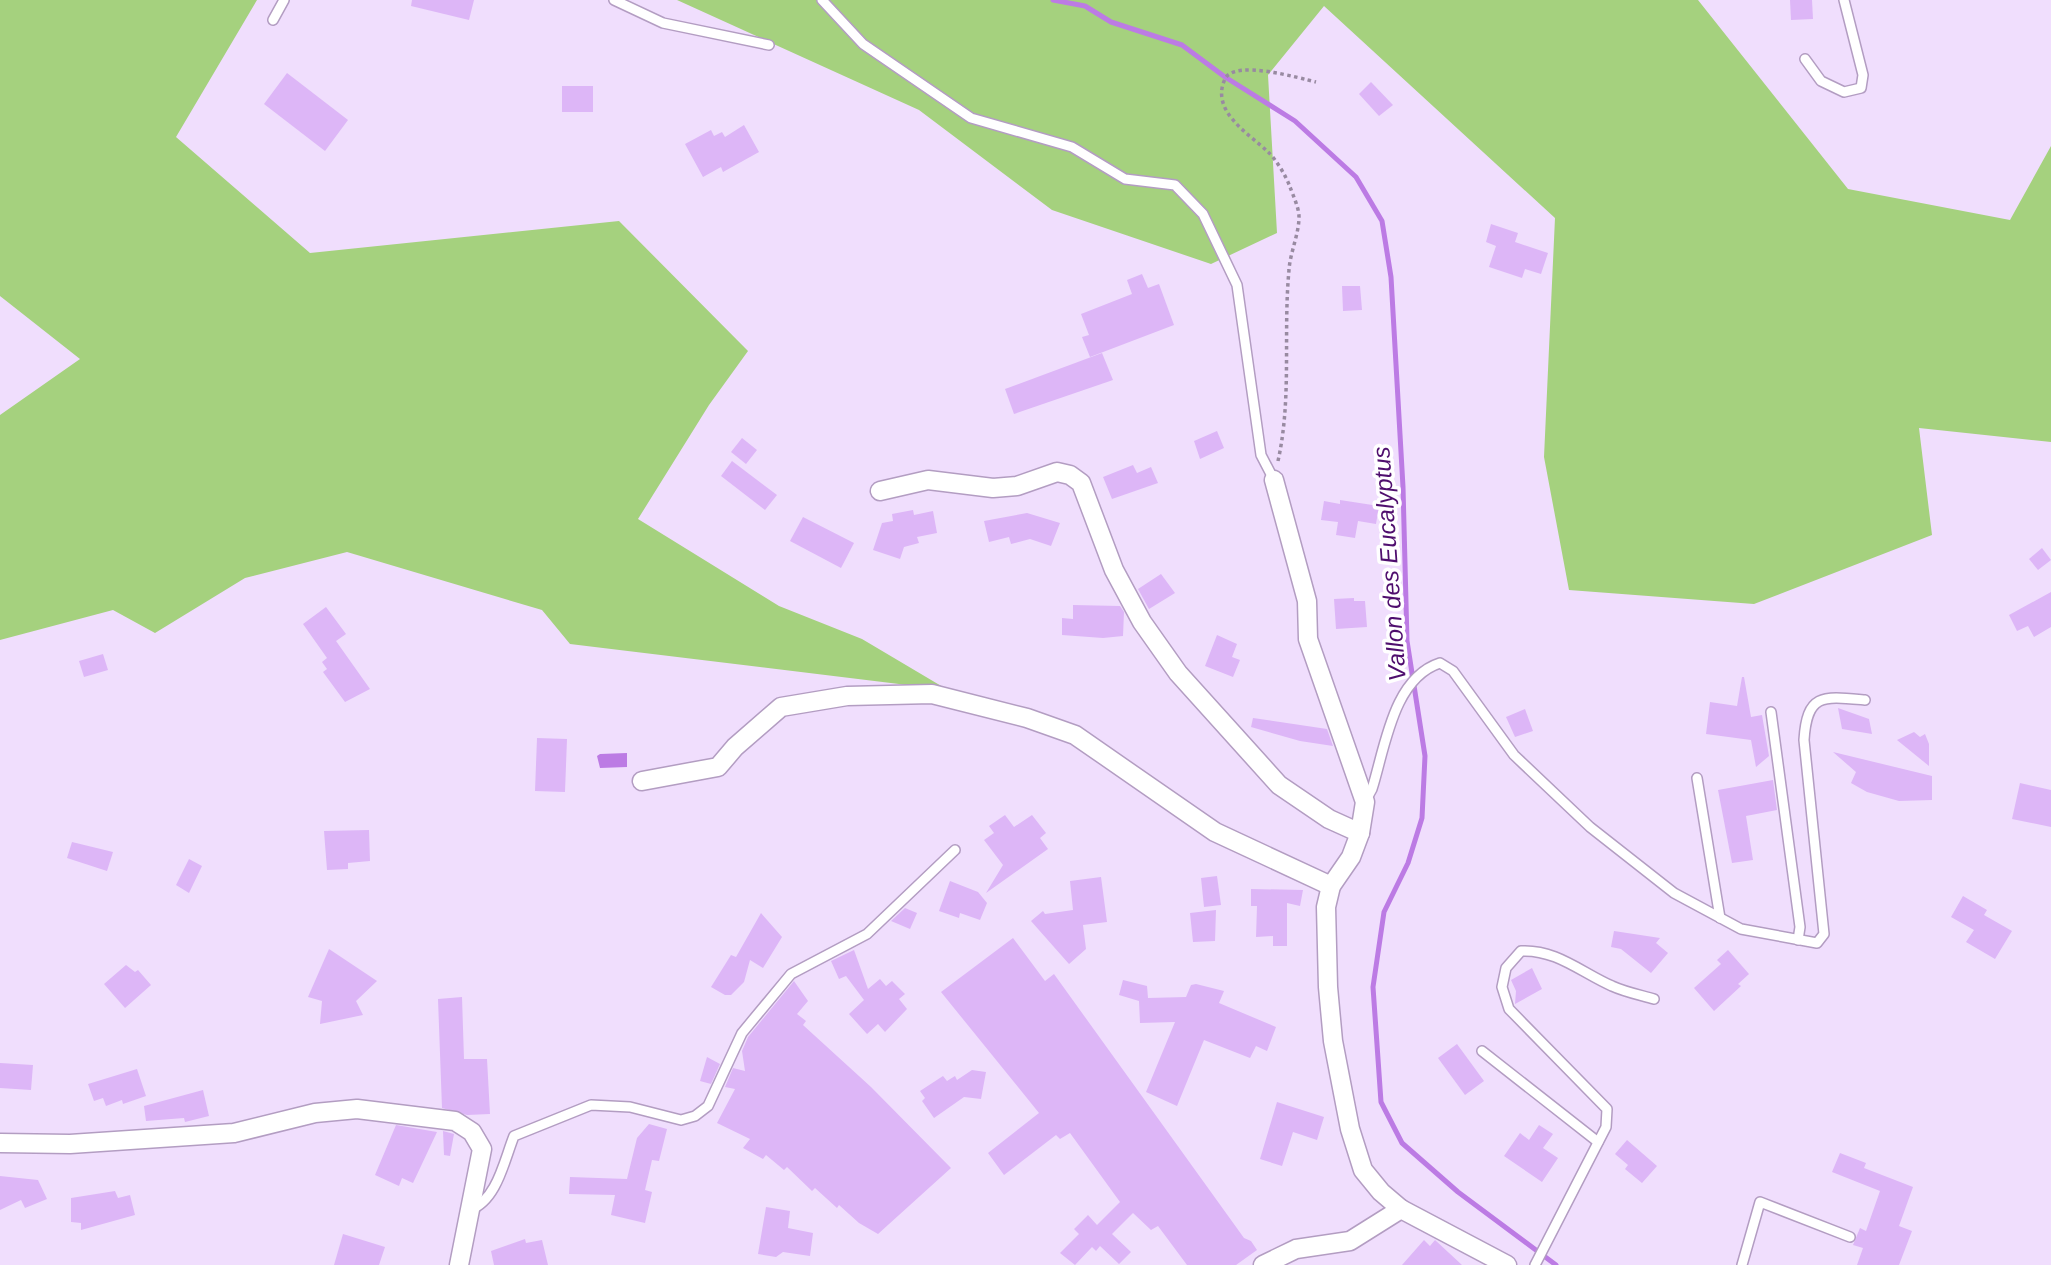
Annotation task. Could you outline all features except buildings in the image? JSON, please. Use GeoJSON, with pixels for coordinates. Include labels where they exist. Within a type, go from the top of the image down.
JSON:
{"type":"FeatureCollection","features":[{"type":"Feature","properties":{"kind":"street"},"geometry":{"type":"LineString","coordinates":[[880,491],[928,480],[993,488],[1017,486],[1057,472],[1070,475],[1081,483],[1114,570],[1142,622],[1178,673],[1279,785],[1329,819],[1360,833]]}},
{"type":"Feature","properties":{"kind":"street"},"geometry":{"type":"LineString","coordinates":[[1274,480],[1307,601],[1308,639],[1365,802],[1360,833],[1350,857],[1331,886],[1326,907],[1328,987],[1333,1041],[1350,1129],[1363,1170],[1381,1192],[1401,1209],[1507,1265]]}},
{"type":"Feature","properties":{"kind":"street"},"geometry":{"type":"LineString","coordinates":[[642,781],[718,767],[735,747],[781,707],[846,696],[932,694],[1027,718],[1075,735],[1226,838],[1331,886]]}},
{"type":"Feature","properties":{"kind":"street"},"geometry":{"type":"LineString","coordinates":[[0,1143],[70,1144],[234,1133],[315,1113],[357,1109],[456,1121],[472,1132],[482,1149],[459,1265]]}},
{"type":"Feature","properties":{"kind":"street"},"geometry":{"type":"LineString","coordinates":[[1263,1265],[1296,1249],[1350,1241],[1401,1209]]}},
{"type":"Feature","properties":{"kind":"lane"},"geometry":{"type":"LineString","coordinates":[[273,20],[284,0]]}},
{"type":"Feature","properties":{"kind":"lane"},"geometry":{"type":"LineString","coordinates":[[614,0],[663,23],[769,45]]}},
{"type":"Feature","properties":{"kind":"lane"},"geometry":{"type":"LineString","coordinates":[[822,0],[863,44],[971,118],[1072,148],[1125,179],[1175,185],[1203,214],[1237,285],[1261,455],[1274,480]]}},
{"type":"Feature","properties":{"kind":"lane"},"geometry":{"type":"LineString","coordinates":[[1805,59],[1821,81],[1844,92],[1861,88],[1863,75],[1844,0]]}},
{"type":"Feature","properties":{"kind":"lane"},"geometry":{"type":"LineString","coordinates":[[1365,802],[1372,789],[1406,690],[1426,668],[1440,663],[1452,671],[1514,755],[1590,827],[1674,892],[1741,929],[1817,943],[1824,933],[1804,740],[1806,716],[1814,703],[1828,697],[1865,700]]}},
{"type":"Feature","properties":{"kind":"lane"},"geometry":{"type":"LineString","coordinates":[[1771,712],[1800,927],[1798,940]]}},
{"type":"Feature","properties":{"kind":"lane"},"geometry":{"type":"LineString","coordinates":[[1697,778],[1720,918]]}},
{"type":"Feature","properties":{"kind":"lane"},"geometry":{"type":"LineString","coordinates":[[469,1211],[482,1206],[492,1191],[514,1136],[591,1105],[629,1107],[681,1120],[695,1116],[708,1106],[742,1033],[792,974],[867,934],[955,850]]}},
{"type":"Feature","properties":{"kind":"lane"},"geometry":{"type":"LineString","coordinates":[[1536,1263],[1606,1127],[1607,1109],[1509,1009],[1502,987],[1506,968],[1521,951],[1535,950],[1552,954],[1614,988],[1654,999]]}},
{"type":"Feature","properties":{"kind":"lane"},"geometry":{"type":"LineString","coordinates":[[1482,1051],[1598,1142]]}},
{"type":"Feature","properties":{"kind":"lane"},"geometry":{"type":"LineString","coordinates":[[1742,1265],[1760,1202],[1850,1237]]}},
{"type":"Feature","properties":{"kind":"path"},"geometry":{"type":"LineString","coordinates":[[1274,480],[1287,422],[1289,268],[1299,217],[1289,185],[1269,153],[1241,131],[1224,108],[1223,87],[1225,77],[1231,72],[1259,70],[1316,82]]}},
{"type":"Feature","properties":{"kind":"green space"},"geometry":{"type":"Polygon","coordinates":[[[0,0],[257,0],[176,137],[310,253],[619,221],[748,351],[709,405],[638,519],[779,606],[862,639],[948,690],[570,644],[542,610],[347,552],[245,578],[155,633],[113,610],[0,640],[0,415],[80,359],[0,296],[0,0]]]}},
{"type":"Feature","properties":{"kind":"green space"},"geometry":{"type":"Polygon","coordinates":[[[677,0],[1698,0],[1848,189],[2010,220],[2051,146],[2051,442],[1919,428],[1932,535],[1754,604],[1569,590],[1544,457],[1555,218],[1324,6],[1268,75],[1277,233],[1211,264],[1052,210],[919,110],[677,0]]]}},
{"type":"Feature","properties":{"kind":"shaded area"},"geometry":{"type":"Polygon","coordinates":[[[627,753],[627,767],[600,768],[597,756],[600,754],[627,753]]]}},
{"type":"Feature","properties":{"kind":"waterway","name":"Vallon des Eucalyptus"},"geometry":{"type":"LineString","coordinates":[[1053,0],[1085,6],[1111,22],[1182,45],[1225,77],[1295,121],[1356,177],[1382,221],[1391,277],[1403,487],[1407,641],[1425,756],[1422,818],[1408,863],[1384,912],[1373,987],[1381,1102],[1402,1143],[1458,1192],[1556,1265]]}}]}
